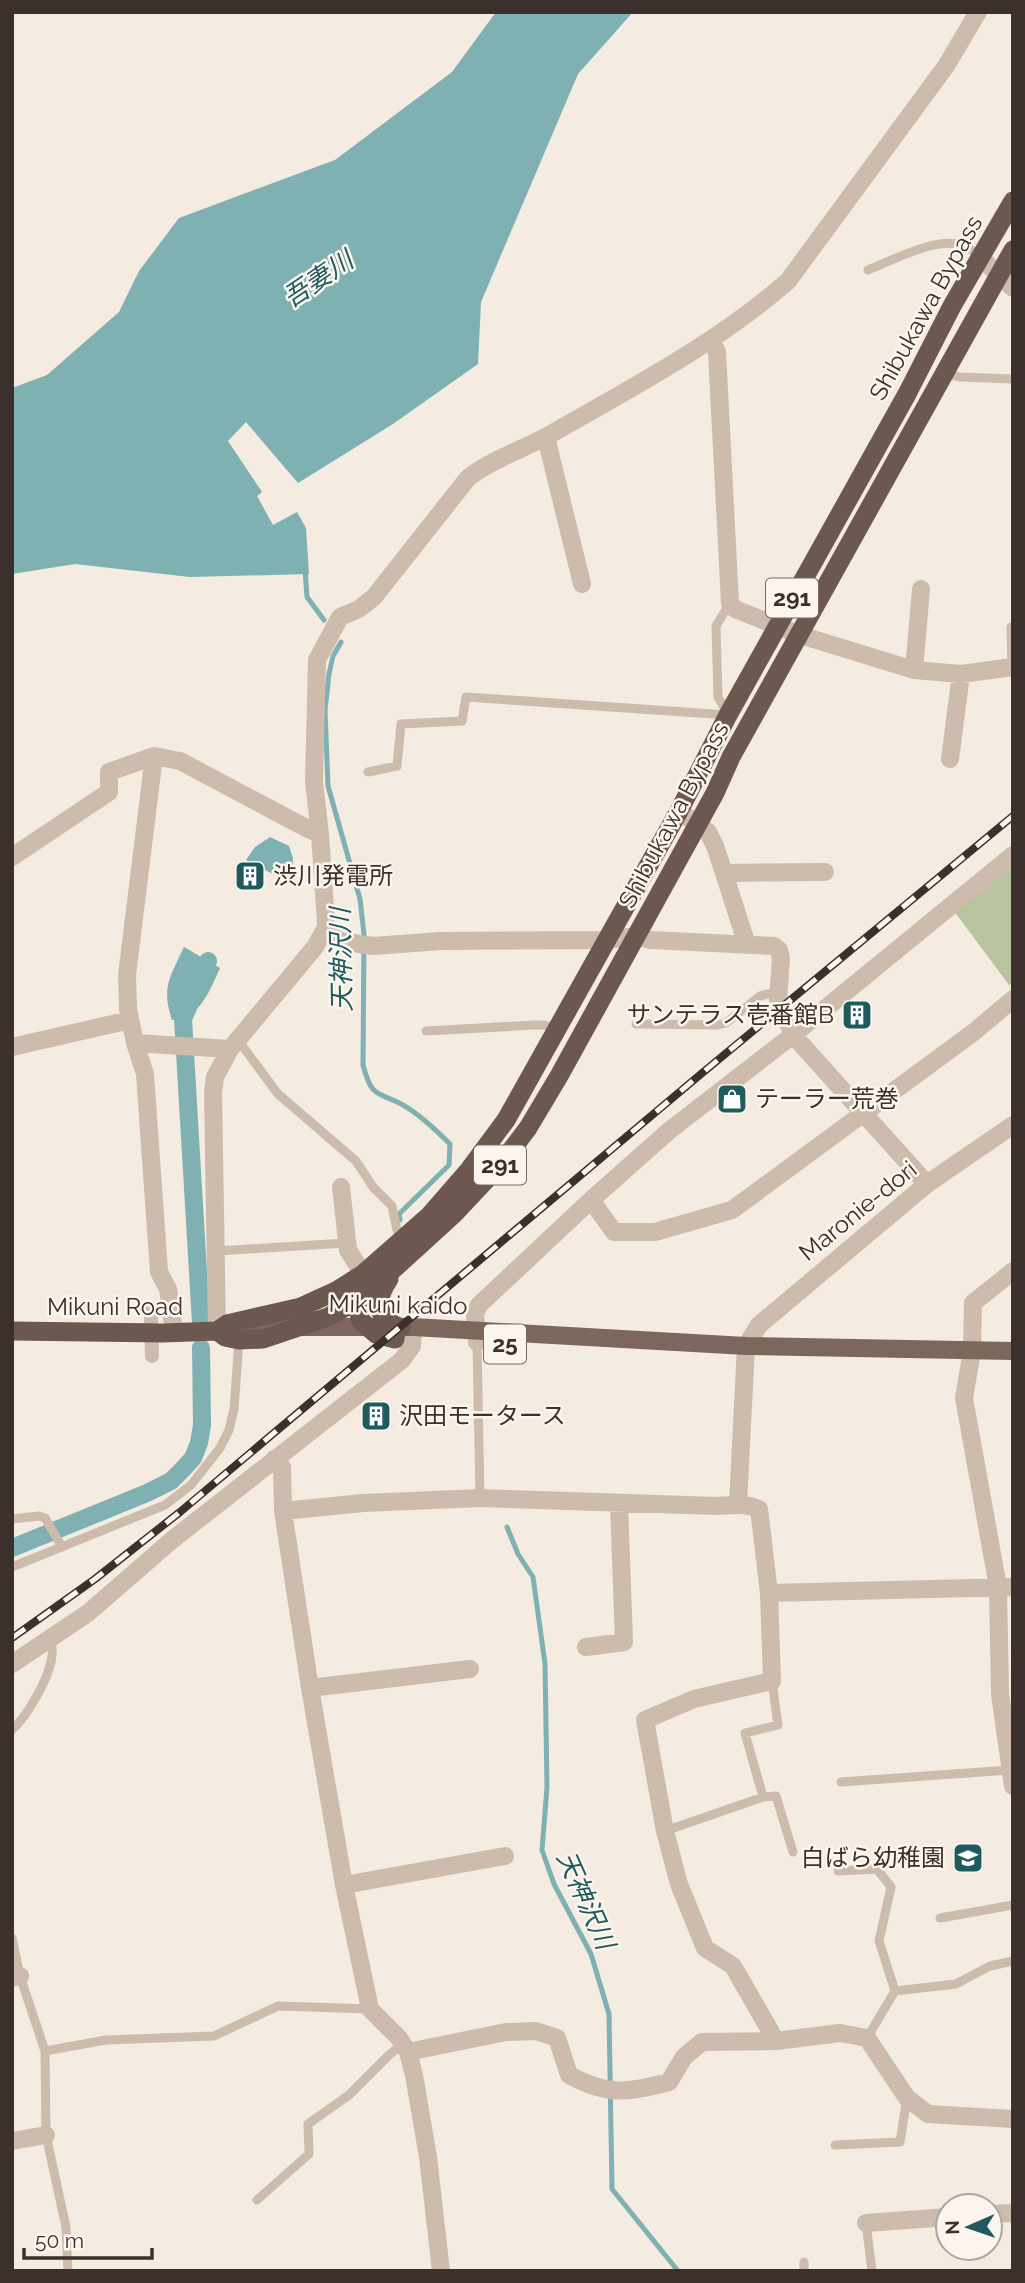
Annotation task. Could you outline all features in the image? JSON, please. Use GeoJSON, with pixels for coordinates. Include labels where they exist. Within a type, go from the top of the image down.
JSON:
{"type":"FeatureCollection","features":[{"type":"Feature","properties":{"kind":"highway","name":"Shibukawa Bypass"},"geometry":{"type":"LineString","coordinates":[[557,1031],[679,811],[728,715],[907,394],[952,306],[1013,201]]}},
{"type":"Feature","properties":{"kind":"highway","name":"Shibukawa Bypass"},"geometry":{"type":"LineString","coordinates":[[294,1327],[328,1317],[358,1300],[454,1214],[500,1165],[528,1128],[637,936],[698,825],[731,757],[943,373],[1006,281],[1013,250]]}},
{"type":"Feature","properties":{"kind":"highway","name":"291"},"geometry":{"type":"LineString","coordinates":[[294,1327],[263,1339],[239,1340],[217,1331],[228,1324],[302,1307],[336,1291],[363,1274],[429,1216],[488,1146],[521,1096],[557,1031]]}},
{"type":"Feature","properties":{"kind":"highway"},"geometry":{"type":"LineString","coordinates":[[397,1266],[380,1293],[379,1307],[388,1321],[405,1333]]}},
{"type":"Feature","properties":{"kind":"highway"},"geometry":{"type":"LineString","coordinates":[[363,1274],[358,1300],[360,1320],[376,1335],[405,1333]]}},
{"type":"Feature","properties":{"kind":"highway","name":"Mikuni Road"},"geometry":{"type":"LineString","coordinates":[[12,1331],[163,1323],[217,1331]]}},
{"type":"Feature","properties":{"kind":"main road","name":"Mikuni kaido"},"geometry":{"type":"LineString","coordinates":[[217,1331],[367,1327]]}},
{"type":"Feature","properties":{"kind":"main road","name":"Mikuni kaido"},"geometry":{"type":"LineString","coordinates":[[263,1339],[405,1333],[632,1350],[746,1346],[1013,1351]]}},
{"type":"Feature","properties":{"kind":"street"},"geometry":{"type":"LineString","coordinates":[[217,1331],[213,1092],[215,1077],[234,1044],[315,947],[324,930],[320,834],[314,782],[317,660],[340,617],[359,609],[374,597],[468,478],[481,467],[546,437],[644,383],[758,307],[788,281],[946,66],[978,12]]}},
{"type":"Feature","properties":{"kind":"street"},"geometry":{"type":"LineString","coordinates":[[981,258],[1006,281]]}},
{"type":"Feature","properties":{"kind":"street"},"geometry":{"type":"LineString","coordinates":[[711,340],[717,352],[730,603],[735,609],[800,635],[914,670],[961,674],[1012,667]]}},
{"type":"Feature","properties":{"kind":"street"},"geometry":{"type":"LineString","coordinates":[[546,437],[582,584]]}},
{"type":"Feature","properties":{"kind":"street"},"geometry":{"type":"LineString","coordinates":[[914,670],[920,589]]}},
{"type":"Feature","properties":{"kind":"street"},"geometry":{"type":"LineString","coordinates":[[950,759],[961,674]]}},
{"type":"Feature","properties":{"kind":"street"},"geometry":{"type":"LineString","coordinates":[[12,857],[109,792],[108,772],[154,755],[180,761],[320,834]]}},
{"type":"Feature","properties":{"kind":"street"},"geometry":{"type":"LineString","coordinates":[[152,1356],[163,1323],[168,1289],[159,1272],[145,1074],[130,1020],[127,975],[154,755]]}},
{"type":"Feature","properties":{"kind":"street"},"geometry":{"type":"LineString","coordinates":[[679,811],[708,832],[747,945]]}},
{"type":"Feature","properties":{"kind":"street"},"geometry":{"type":"LineString","coordinates":[[477,1337],[475,1314],[479,1305],[591,1200],[670,1130],[793,1035],[1013,855]]}},
{"type":"Feature","properties":{"kind":"street"},"geometry":{"type":"LineString","coordinates":[[724,873],[825,872]]}},
{"type":"Feature","properties":{"kind":"street"},"geometry":{"type":"LineString","coordinates":[[324,930],[340,941],[367,946],[441,941],[606,940],[637,936],[651,940],[774,946],[779,950],[781,959],[778,999],[793,1035],[927,1184]]}},
{"type":"Feature","properties":{"kind":"street"},"geometry":{"type":"LineString","coordinates":[[591,1200],[614,1232],[655,1232],[732,1210],[974,1032],[1013,999]]}},
{"type":"Feature","properties":{"kind":"street"},"geometry":{"type":"LineString","coordinates":[[12,1047],[130,1020]]}},
{"type":"Feature","properties":{"kind":"street"},"geometry":{"type":"LineString","coordinates":[[135,1043],[234,1044]]}},
{"type":"Feature","properties":{"kind":"street","name":"Maronie-dori"},"geometry":{"type":"LineString","coordinates":[[746,1346],[759,1325],[927,1184],[1013,1125]]}},
{"type":"Feature","properties":{"kind":"street"},"geometry":{"type":"LineString","coordinates":[[341,1187],[346,1243],[363,1274]]}},
{"type":"Feature","properties":{"kind":"street"},"geometry":{"type":"LineString","coordinates":[[1012,1778],[1000,1694],[1005,1587],[964,1398],[972,1351],[972,1303],[1013,1271]]}},
{"type":"Feature","properties":{"kind":"street"},"geometry":{"type":"LineString","coordinates":[[12,1664],[88,1613],[172,1540],[402,1360],[410,1352],[405,1333]]}},
{"type":"Feature","properties":{"kind":"street"},"geometry":{"type":"LineString","coordinates":[[738,1504],[746,1346]]}},
{"type":"Feature","properties":{"kind":"street"},"geometry":{"type":"LineString","coordinates":[[274,1459],[282,1467],[283,1511],[344,1885],[370,2010],[405,2048],[414,2075],[428,2157],[442,2271]]}},
{"type":"Feature","properties":{"kind":"street"},"geometry":{"type":"LineString","coordinates":[[283,1511],[363,1503],[480,1498],[717,1506],[738,1504],[759,1509],[769,1593],[772,1681],[694,1699],[645,1720],[665,1831],[679,1884],[705,1948],[733,1966],[776,2041]]}},
{"type":"Feature","properties":{"kind":"street"},"geometry":{"type":"LineString","coordinates":[[586,1647],[624,1642],[619,1503]]}},
{"type":"Feature","properties":{"kind":"street"},"geometry":{"type":"LineString","coordinates":[[769,1593],[1005,1587]]}},
{"type":"Feature","properties":{"kind":"street"},"geometry":{"type":"LineString","coordinates":[[310,1688],[470,1669]]}},
{"type":"Feature","properties":{"kind":"street"},"geometry":{"type":"LineString","coordinates":[[344,1885],[505,1856]]}},
{"type":"Feature","properties":{"kind":"street"},"geometry":{"type":"LineString","coordinates":[[405,2048],[506,2032],[536,2031],[557,2038],[569,2075],[591,2087],[631,2092],[668,2082],[684,2057],[702,2042],[776,2041],[840,2033],[867,2038],[907,2098],[928,2114],[1013,2119]]}},
{"type":"Feature","properties":{"kind":"street"},"geometry":{"type":"LineString","coordinates":[[12,2141],[46,2136]]}},
{"type":"Feature","properties":{"kind":"street"},"geometry":{"type":"LineString","coordinates":[[866,2223],[934,2218]]}},
{"type":"Feature","properties":{"kind":"lane"},"geometry":{"type":"LineString","coordinates":[[868,270],[913,252],[941,245],[962,245],[981,258]]}},
{"type":"Feature","properties":{"kind":"lane"},"geometry":{"type":"LineString","coordinates":[[943,373],[960,377],[1013,379]]}},
{"type":"Feature","properties":{"kind":"lane"},"geometry":{"type":"LineString","coordinates":[[728,715],[718,696],[716,626],[730,603]]}},
{"type":"Feature","properties":{"kind":"lane"},"geometry":{"type":"LineString","coordinates":[[1011,627],[1012,667]]}},
{"type":"Feature","properties":{"kind":"lane"},"geometry":{"type":"LineString","coordinates":[[368,772],[397,766],[401,724],[462,721],[466,696],[728,715]]}},
{"type":"Feature","properties":{"kind":"lane"},"geometry":{"type":"LineString","coordinates":[[636,1024],[719,1025],[726,1023],[761,996],[779,991]]}},
{"type":"Feature","properties":{"kind":"lane"},"geometry":{"type":"LineString","coordinates":[[426,1031],[535,1025],[545,1025],[557,1031]]}},
{"type":"Feature","properties":{"kind":"lane"},"geometry":{"type":"LineString","coordinates":[[234,1044],[278,1094],[356,1161],[373,1187],[392,1206],[397,1230],[404,1238]]}},
{"type":"Feature","properties":{"kind":"lane"},"geometry":{"type":"LineString","coordinates":[[217,1251],[346,1243]]}},
{"type":"Feature","properties":{"kind":"lane"},"geometry":{"type":"LineString","coordinates":[[477,1337],[480,1498]]}},
{"type":"Feature","properties":{"kind":"lane"},"geometry":{"type":"LineString","coordinates":[[12,1567],[59,1544],[165,1505],[191,1485],[220,1448],[229,1430],[234,1409],[239,1340]]}},
{"type":"Feature","properties":{"kind":"lane"},"geometry":{"type":"LineString","coordinates":[[12,1519],[39,1516],[45,1518],[59,1544]]}},
{"type":"Feature","properties":{"kind":"lane"},"geometry":{"type":"LineString","coordinates":[[12,1730],[20,1723],[46,1678],[52,1655],[51,1638]]}},
{"type":"Feature","properties":{"kind":"lane"},"geometry":{"type":"LineString","coordinates":[[763,1797],[745,1733],[778,1725],[772,1681]]}},
{"type":"Feature","properties":{"kind":"lane"},"geometry":{"type":"LineString","coordinates":[[841,1782],[1012,1778]]}},
{"type":"Feature","properties":{"kind":"lane"},"geometry":{"type":"LineString","coordinates":[[665,1831],[763,1797],[776,1796],[793,1852]]}},
{"type":"Feature","properties":{"kind":"lane"},"geometry":{"type":"LineString","coordinates":[[838,1871],[877,1869],[891,1887],[879,1941],[895,1991],[867,2038]]}},
{"type":"Feature","properties":{"kind":"lane"},"geometry":{"type":"LineString","coordinates":[[940,1918],[1013,1905]]}},
{"type":"Feature","properties":{"kind":"lane"},"geometry":{"type":"LineString","coordinates":[[12,1938],[16,1977],[45,2051],[46,2136],[66,2227],[68,2271]]}},
{"type":"Feature","properties":{"kind":"lane"},"geometry":{"type":"LineString","coordinates":[[895,1991],[956,1984],[990,1966],[1013,1961]]}},
{"type":"Feature","properties":{"kind":"lane"},"geometry":{"type":"LineString","coordinates":[[45,2051],[106,2040],[214,2036],[278,2006],[370,2010]]}},
{"type":"Feature","properties":{"kind":"lane"},"geometry":{"type":"LineString","coordinates":[[257,2200],[309,2154],[308,2124],[349,2095],[389,2054],[405,2048]]}},
{"type":"Feature","properties":{"kind":"lane"},"geometry":{"type":"LineString","coordinates":[[835,2145],[900,2141],[907,2098]]}},
{"type":"Feature","properties":{"kind":"lane"},"geometry":{"type":"LineString","coordinates":[[866,2223],[872,2271]]}},
{"type":"Feature","properties":{"kind":"green space"},"geometry":{"type":"Polygon","coordinates":[[[1013,863],[1013,982],[1009,985],[954,911],[1013,863]]]}},
{"type":"Feature","properties":{"kind":"water","name":"吾妻川"},"geometry":{"type":"Polygon","coordinates":[[[496,12],[633,12],[578,74],[481,302],[478,364],[393,424],[298,483],[246,422],[228,441],[262,492],[257,496],[273,525],[297,512],[306,528],[309,574],[190,577],[75,564],[12,574],[12,388],[47,375],[119,312],[139,271],[179,218],[335,160],[452,72],[496,12]]]}},
{"type":"Feature","properties":{"kind":"water"},"geometry":{"type":"Polygon","coordinates":[[[270,837],[289,846],[293,858],[292,884],[246,860],[255,847],[270,837]]]}},
{"type":"Feature","properties":{"kind":"water"},"geometry":{"type":"Polygon","coordinates":[[[184,947],[220,968],[208,994],[197,1009],[182,1018],[172,1020],[167,991],[184,947]]]}},
{"type":"Feature","properties":{"kind":"waterway","name":"天神沢川"},"geometry":{"type":"LineString","coordinates":[[305,569],[307,597],[324,620]]}},
{"type":"Feature","properties":{"kind":"waterway","name":"天神沢川"},"geometry":{"type":"LineString","coordinates":[[341,642],[333,656],[325,710],[328,786],[360,899],[364,934],[363,1065],[373,1089],[415,1113],[450,1144],[449,1165],[399,1214],[400,1220]]}},
{"type":"Feature","properties":{"kind":"waterway"},"geometry":{"type":"LineString","coordinates":[[201,1323],[183,1019],[208,961]]}},
{"type":"Feature","properties":{"kind":"waterway"},"geometry":{"type":"LineString","coordinates":[[12,1548],[147,1493],[171,1481],[183,1469],[193,1458],[202,1425],[201,1348]]}},
{"type":"Feature","properties":{"kind":"waterway","name":"天神沢川"},"geometry":{"type":"LineString","coordinates":[[507,1527],[518,1554],[533,1577],[545,1664],[547,1787],[542,1850],[554,1884],[591,1954],[609,2014],[612,2189],[678,2271]]}},
{"type":"Feature","properties":{"kind":"railway"},"geometry":{"type":"LineString","coordinates":[[12,1638],[95,1579],[180,1512],[1013,816]]}},
{"type":"Feature","properties":{"kind":"place","name":"渋川発電所"},"geometry":{"type":"Point","coordinates":[250,876]}},
{"type":"Feature","properties":{"kind":"place","name":"サンテラス壱番館B"},"geometry":{"type":"Point","coordinates":[857,1015]}},
{"type":"Feature","properties":{"kind":"place","name":"テーラー荒巻"},"geometry":{"type":"Point","coordinates":[732,1099]}},
{"type":"Feature","properties":{"kind":"place","name":"沢田モータース"},"geometry":{"type":"Point","coordinates":[376,1416]}},
{"type":"Feature","properties":{"kind":"place","name":"白ばら幼稚園"},"geometry":{"type":"Point","coordinates":[968,1858]}}]}
